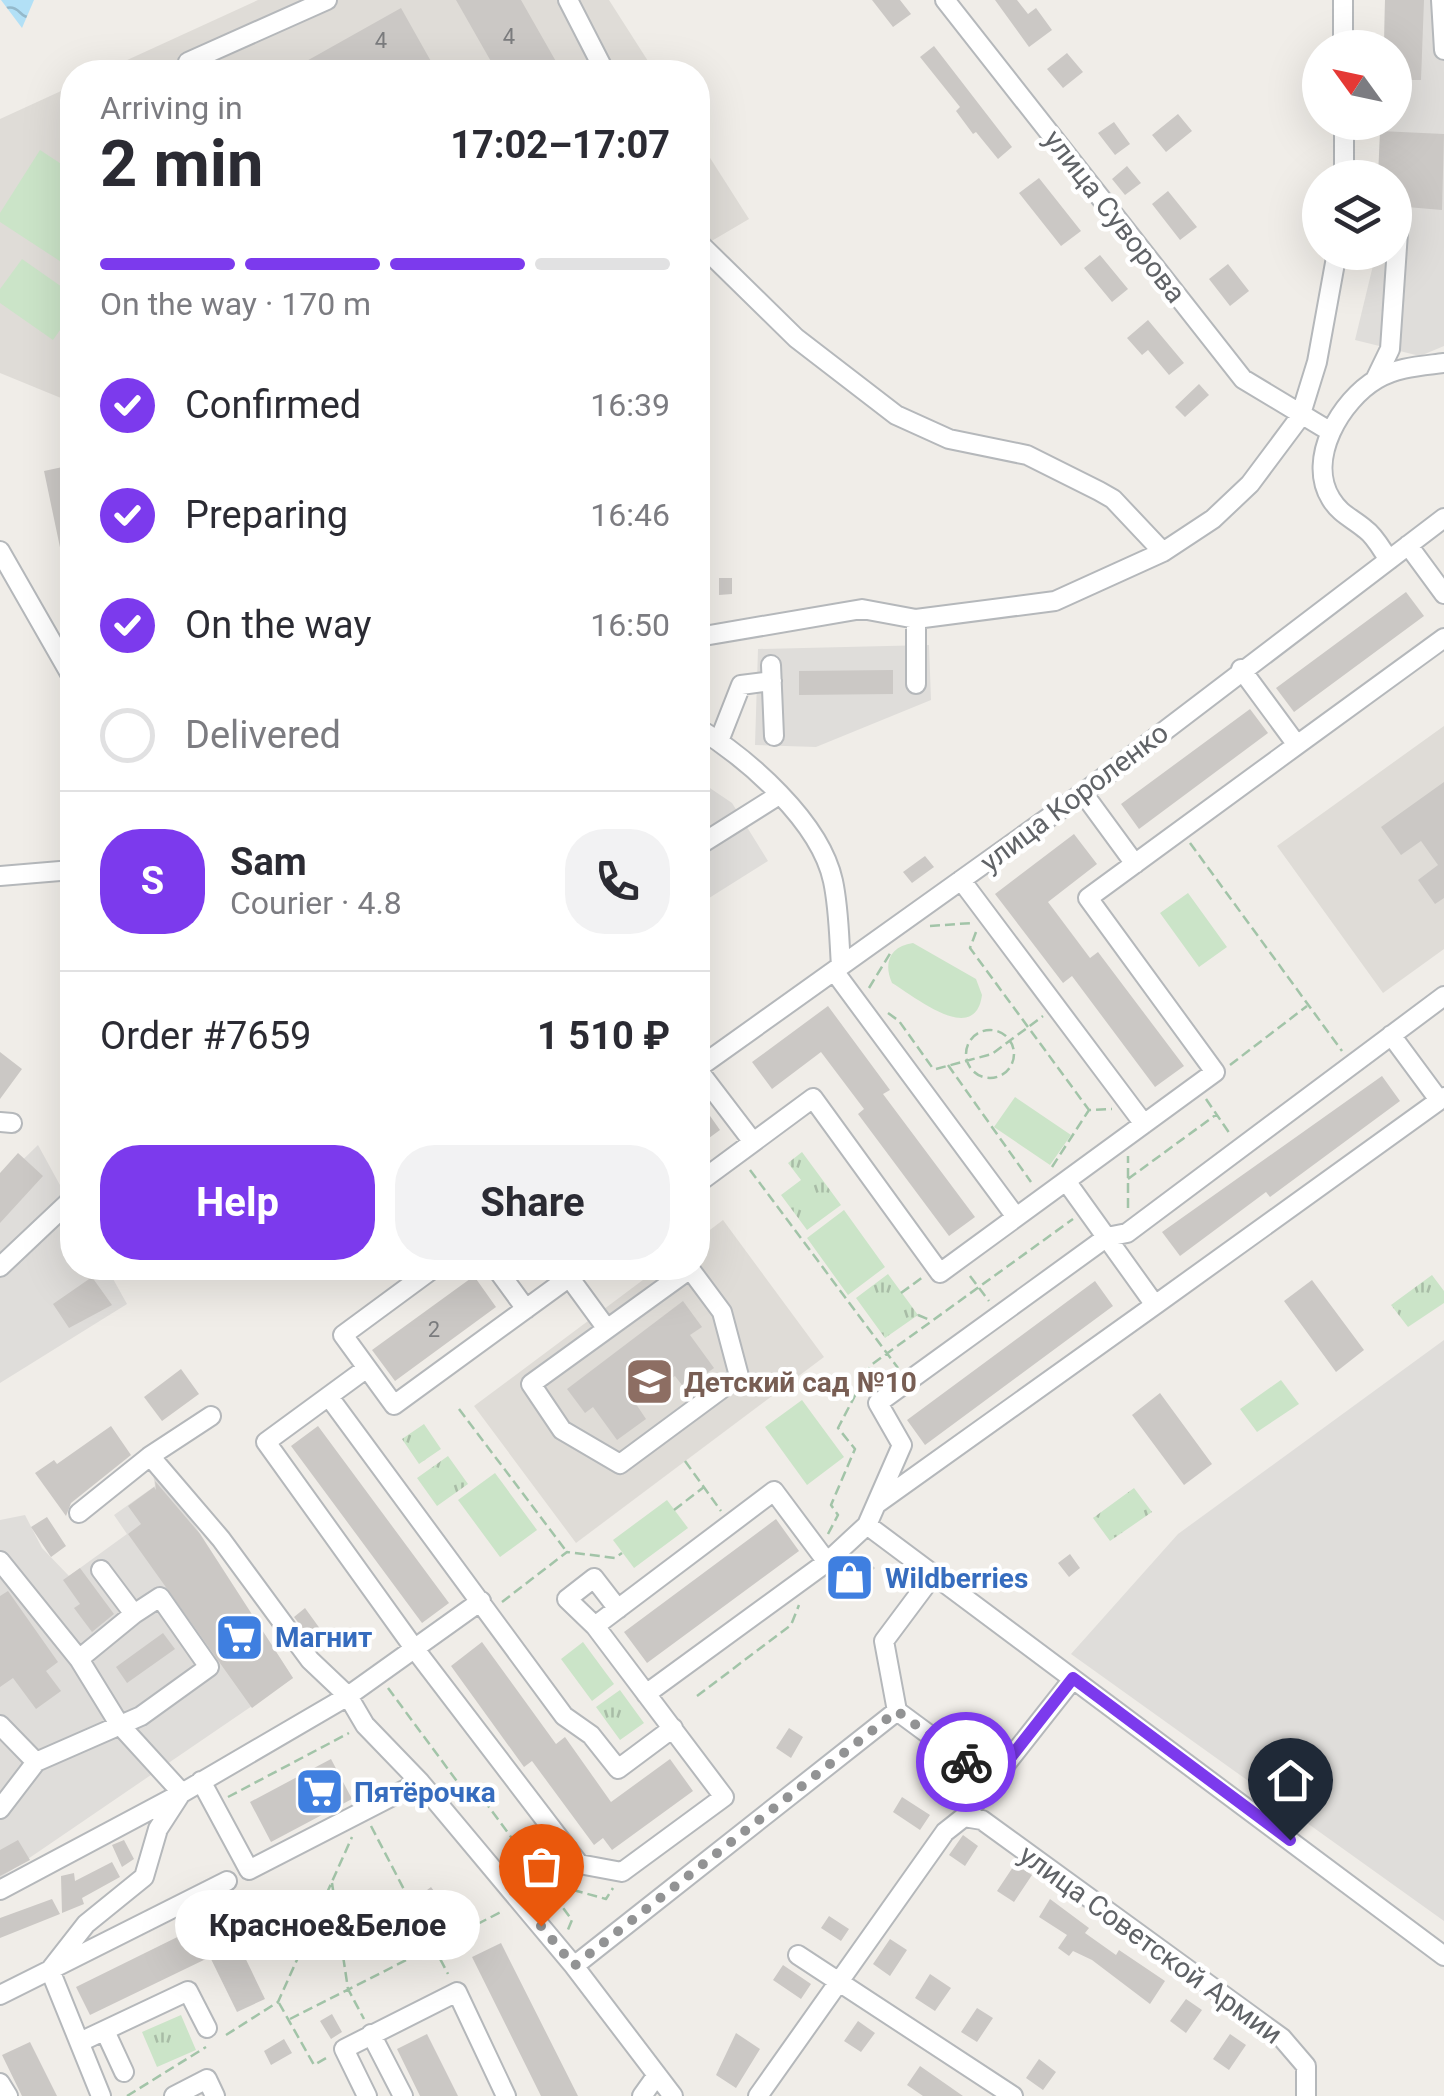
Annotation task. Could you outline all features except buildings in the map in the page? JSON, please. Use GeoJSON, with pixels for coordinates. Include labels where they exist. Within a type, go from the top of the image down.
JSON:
{"type":"FeatureCollection","features":[{"type":"Feature","properties":{"kind":"street"},"geometry":{"type":"LineString","coordinates":[[192,60],[327,0]]}},
{"type":"Feature","properties":{"kind":"street"},"geometry":{"type":"LineString","coordinates":[[568,0],[598,60]]}},
{"type":"Feature","properties":{"kind":"street","name":"улица Суворова"},"geometry":{"type":"LineString","coordinates":[[945,0],[1243,378],[1300,417],[1331,432]]}},
{"type":"Feature","properties":{"kind":"street"},"geometry":{"type":"LineString","coordinates":[[1343,0],[1343,30]]}},
{"type":"Feature","properties":{"kind":"street"},"geometry":{"type":"LineString","coordinates":[[1442,0],[1444,50]]}},
{"type":"Feature","properties":{"kind":"street"},"geometry":{"type":"LineString","coordinates":[[710,254],[796,338],[896,415],[949,439],[1027,455],[1070,476],[1113,499],[1164,552]]}},
{"type":"Feature","properties":{"kind":"street"},"geometry":{"type":"LineString","coordinates":[[710,634],[862,609],[916,619],[1055,601],[1164,552],[1213,519],[1250,484],[1300,417],[1318,362],[1334,270]]}},
{"type":"Feature","properties":{"kind":"street"},"geometry":{"type":"LineString","coordinates":[[1389,560],[1367,530],[1345,516],[1328,496],[1323,451],[1331,432],[1375,380],[1390,349],[1395,270]]}},
{"type":"Feature","properties":{"kind":"street"},"geometry":{"type":"LineString","coordinates":[[1375,380],[1404,368],[1444,363]]}},
{"type":"Feature","properties":{"kind":"street","name":"улица Короленко"},"geometry":{"type":"LineString","coordinates":[[710,1060],[1083,794],[1444,518]]}},
{"type":"Feature","properties":{"kind":"street"},"geometry":{"type":"LineString","coordinates":[[1408,544],[1444,594]]}},
{"type":"Feature","properties":{"kind":"street"},"geometry":{"type":"LineString","coordinates":[[0,552],[60,656]]}},
{"type":"Feature","properties":{"kind":"street"},"geometry":{"type":"LineString","coordinates":[[916,619],[916,684]]}},
{"type":"Feature","properties":{"kind":"street"},"geometry":{"type":"LineString","coordinates":[[710,1174],[813,1098],[940,1273],[1016,1218],[1215,1072],[1088,898],[1444,638]]}},
{"type":"Feature","properties":{"kind":"street"},"geometry":{"type":"LineString","coordinates":[[1242,669],[1298,746]]}},
{"type":"Feature","properties":{"kind":"street"},"geometry":{"type":"LineString","coordinates":[[719,742],[741,685],[772,673],[774,736]]}},
{"type":"Feature","properties":{"kind":"street"},"geometry":{"type":"LineString","coordinates":[[710,736],[779,795],[821,848],[832,880],[837,969],[1016,1218]]}},
{"type":"Feature","properties":{"kind":"street"},"geometry":{"type":"LineString","coordinates":[[1083,794],[1136,864]]}},
{"type":"Feature","properties":{"kind":"street"},"geometry":{"type":"LineString","coordinates":[[710,838],[779,795]]}},
{"type":"Feature","properties":{"kind":"street"},"geometry":{"type":"LineString","coordinates":[[0,876],[60,873]]}},
{"type":"Feature","properties":{"kind":"street"},"geometry":{"type":"LineString","coordinates":[[961,880],[1056,1006],[1136,1129]]}},
{"type":"Feature","properties":{"kind":"street"},"geometry":{"type":"LineString","coordinates":[[646,1694],[820,1566],[867,1525],[902,1445],[878,1403],[1107,1237],[1127,1232],[1444,996]]}},
{"type":"Feature","properties":{"kind":"street"},"geometry":{"type":"LineString","coordinates":[[876,1505],[1442,1099],[1391,1036]]}},
{"type":"Feature","properties":{"kind":"street","name":"улица Короленко"},"geometry":{"type":"LineString","coordinates":[[710,1089],[746,1148]]}},
{"type":"Feature","properties":{"kind":"street"},"geometry":{"type":"LineString","coordinates":[[1066,1181],[1156,1305]]}},
{"type":"Feature","properties":{"kind":"street"},"geometry":{"type":"LineString","coordinates":[[0,1267],[60,1210]]}},
{"type":"Feature","properties":{"kind":"street"},"geometry":{"type":"LineString","coordinates":[[418,1280],[343,1335],[394,1405],[565,1280]]}},
{"type":"Feature","properties":{"kind":"street"},"geometry":{"type":"LineString","coordinates":[[505,1280],[526,1309]]}},
{"type":"Feature","properties":{"kind":"street"},"geometry":{"type":"LineString","coordinates":[[580,1280],[608,1329]]}},
{"type":"Feature","properties":{"kind":"street"},"geometry":{"type":"LineString","coordinates":[[674,1280],[530,1384],[562,1430],[620,1464],[739,1376],[722,1312],[699,1280]]}},
{"type":"Feature","properties":{"kind":"street"},"geometry":{"type":"LineString","coordinates":[[367,1368],[266,1442],[414,1648],[580,1864],[622,1872],[724,1797],[595,1626],[567,1598],[594,1578],[618,1608]]}},
{"type":"Feature","properties":{"kind":"street"},"geometry":{"type":"LineString","coordinates":[[329,1396],[564,1716],[591,1735],[618,1769],[673,1728]]}},
{"type":"Feature","properties":{"kind":"street"},"geometry":{"type":"LineString","coordinates":[[78,1514],[150,1456],[212,1416]]}},
{"type":"Feature","properties":{"kind":"street"},"geometry":{"type":"LineString","coordinates":[[150,1456],[221,1539],[310,1660],[348,1696],[365,1725],[420,1782],[574,1966],[673,2096]]}},
{"type":"Feature","properties":{"kind":"street"},"geometry":{"type":"LineString","coordinates":[[595,1626],[774,1491],[820,1566]]}},
{"type":"Feature","properties":{"kind":"street"},"geometry":{"type":"LineString","coordinates":[[867,1525],[1444,1956]]}},
{"type":"Feature","properties":{"kind":"street"},"geometry":{"type":"LineString","coordinates":[[0,1560],[80,1659],[118,1724],[182,1793]]}},
{"type":"Feature","properties":{"kind":"street"},"geometry":{"type":"LineString","coordinates":[[101,1570],[134,1614]]}},
{"type":"Feature","properties":{"kind":"street"},"geometry":{"type":"LineString","coordinates":[[934,1574],[884,1640],[897,1711],[992,1781]]}},
{"type":"Feature","properties":{"kind":"street"},"geometry":{"type":"LineString","coordinates":[[0,1809],[36,1762],[141,1716],[209,1668],[160,1598],[134,1614],[80,1659]]}},
{"type":"Feature","properties":{"kind":"street"},"geometry":{"type":"LineString","coordinates":[[0,1890],[182,1793],[348,1696],[414,1648],[485,1606]]}},
{"type":"Feature","properties":{"kind":"street"},"geometry":{"type":"LineString","coordinates":[[758,2096],[945,1832],[964,1817],[1073,1678]]}},
{"type":"Feature","properties":{"kind":"street"},"geometry":{"type":"LineString","coordinates":[[574,1966],[897,1711]]}},
{"type":"Feature","properties":{"kind":"street"},"geometry":{"type":"LineString","coordinates":[[0,1724],[36,1762]]}},
{"type":"Feature","properties":{"kind":"street"},"geometry":{"type":"LineString","coordinates":[[201,1782],[249,1870],[420,1782]]}},
{"type":"Feature","properties":{"kind":"street"},"geometry":{"type":"LineString","coordinates":[[50,1970],[86,1924],[144,1877],[158,1829],[182,1793]]}},
{"type":"Feature","properties":{"kind":"street","name":"улица Советской Армии"},"geometry":{"type":"LineString","coordinates":[[964,1817],[982,1820],[1282,2038],[1306,2066],[1306,2096]]}},
{"type":"Feature","properties":{"kind":"street"},"geometry":{"type":"LineString","coordinates":[[0,1995],[227,1881]]}},
{"type":"Feature","properties":{"kind":"street"},"geometry":{"type":"LineString","coordinates":[[798,1955],[1013,2096]]}},
{"type":"Feature","properties":{"kind":"street"},"geometry":{"type":"LineString","coordinates":[[50,1970],[100,2096]]}},
{"type":"Feature","properties":{"kind":"street"},"geometry":{"type":"LineString","coordinates":[[80,2042],[188,1991],[207,2028]]}},
{"type":"Feature","properties":{"kind":"street"},"geometry":{"type":"LineString","coordinates":[[367,2096],[344,2049],[457,1992],[506,2096]]}},
{"type":"Feature","properties":{"kind":"street"},"geometry":{"type":"LineString","coordinates":[[104,2031],[124,2072]]}},
{"type":"Feature","properties":{"kind":"street"},"geometry":{"type":"LineString","coordinates":[[372,2034],[403,2096]]}},
{"type":"Feature","properties":{"kind":"street"},"geometry":{"type":"LineString","coordinates":[[642,2096],[656,2075]]}},
{"type":"Feature","properties":{"kind":"street"},"geometry":{"type":"LineString","coordinates":[[174,2096],[206,2079],[216,2096]]}},
{"type":"Feature","properties":{"kind":"street"},"geometry":{"type":"LineString","coordinates":[[0,2083],[8,2096]]}},
{"type":"Feature","properties":{"kind":"path"},"geometry":{"type":"LineString","coordinates":[[1181,831],[1352,1064]]}},
{"type":"Feature","properties":{"kind":"path"},"geometry":{"type":"LineString","coordinates":[[925,926],[980,922],[970,948],[1089,1110]]}},
{"type":"Feature","properties":{"kind":"path"},"geometry":{"type":"LineString","coordinates":[[864,996],[898,941]]}},
{"type":"Feature","properties":{"kind":"path"},"geometry":{"type":"LineString","coordinates":[[876,1004],[899,1021],[934,1070]]}},
{"type":"Feature","properties":{"kind":"path"},"geometry":{"type":"LineString","coordinates":[[1215,1072],[1308,1005]]}},
{"type":"Feature","properties":{"kind":"path"},"geometry":{"type":"LineString","coordinates":[[911,1076],[992,1054],[1056,1006]]}},
{"type":"Feature","properties":{"kind":"path"},"geometry":{"type":"LineString","coordinates":[[994,1029],[1010,1040],[1014,1060],[1000,1076],[979,1076],[966,1060],[969,1041],[984,1030],[994,1029]]}},
{"type":"Feature","properties":{"kind":"path"},"geometry":{"type":"LineString","coordinates":[[948,1066],[1036,1191]]}},
{"type":"Feature","properties":{"kind":"path"},"geometry":{"type":"LineString","coordinates":[[1196,1085],[1240,1148]]}},
{"type":"Feature","properties":{"kind":"path"},"geometry":{"type":"LineString","coordinates":[[1089,1110],[1119,1109]]}},
{"type":"Feature","properties":{"kind":"path"},"geometry":{"type":"LineString","coordinates":[[1047,1174],[1089,1110]]}},
{"type":"Feature","properties":{"kind":"path"},"geometry":{"type":"LineString","coordinates":[[1128,1180],[1216,1114]]}},
{"type":"Feature","properties":{"kind":"path"},"geometry":{"type":"LineString","coordinates":[[1127,1232],[1128,1180],[1136,1129]]}},
{"type":"Feature","properties":{"kind":"path"},"geometry":{"type":"LineString","coordinates":[[746,1148],[908,1381]]}},
{"type":"Feature","properties":{"kind":"path"},"geometry":{"type":"LineString","coordinates":[[901,1292],[936,1267]]}},
{"type":"Feature","properties":{"kind":"path"},"geometry":{"type":"LineString","coordinates":[[967,1272],[978,1287]]}},
{"type":"Feature","properties":{"kind":"path"},"geometry":{"type":"LineString","coordinates":[[918,1315],[932,1321]]}},
{"type":"Feature","properties":{"kind":"path"},"geometry":{"type":"LineString","coordinates":[[459,1409],[567,1552]]}},
{"type":"Feature","properties":{"kind":"path"},"geometry":{"type":"LineString","coordinates":[[685,1461],[730,1524]]}},
{"type":"Feature","properties":{"kind":"path"},"geometry":{"type":"LineString","coordinates":[[674,1510],[704,1487]]}},
{"type":"Feature","properties":{"kind":"path"},"geometry":{"type":"LineString","coordinates":[[485,1606],[567,1552],[614,1558],[622,1553]]}},
{"type":"Feature","properties":{"kind":"path"},"geometry":{"type":"LineString","coordinates":[[697,1696],[790,1625],[820,1566]]}},
{"type":"Feature","properties":{"kind":"path"},"geometry":{"type":"LineString","coordinates":[[379,1675],[458,1784],[475,1788],[572,1920],[561,1951]]}},
{"type":"Feature","properties":{"kind":"path"},"geometry":{"type":"LineString","coordinates":[[214,1804],[365,1725]]}},
{"type":"Feature","properties":{"kind":"path"},"geometry":{"type":"LineString","coordinates":[[127,2096],[278,2002],[363,1812]]}},
{"type":"Feature","properties":{"kind":"path"},"geometry":{"type":"LineString","coordinates":[[363,1812],[457,1992]]}},
{"type":"Feature","properties":{"kind":"path"},"geometry":{"type":"LineString","coordinates":[[543,1881],[606,1899],[622,1872]]}},
{"type":"Feature","properties":{"kind":"path"},"geometry":{"type":"LineString","coordinates":[[332,1882],[348,1990],[372,2034]]}},
{"type":"Feature","properties":{"kind":"path"},"geometry":{"type":"LineString","coordinates":[[290,2018],[520,1902]]}},
{"type":"Feature","properties":{"kind":"path"},"geometry":{"type":"LineString","coordinates":[[278,2002],[314,2065],[344,2049]]}},
{"type":"Feature","properties":{"kind":"shaded area"},"geometry":{"type":"Polygon","coordinates":[[[258,0],[609,0],[647,60],[127,60],[258,0]]]}},
{"type":"Feature","properties":{"kind":"shaded area"},"geometry":{"type":"Polygon","coordinates":[[[1385,0],[1444,0],[1444,346],[1420,356],[1355,340],[1372,270],[1412,270],[1412,160],[1379,160],[1380,140],[1412,140],[1412,30],[1384,30],[1385,0]]]}},
{"type":"Feature","properties":{"kind":"shaded area"},"geometry":{"type":"Polygon","coordinates":[[[60,92],[60,398],[0,373],[0,119],[60,92]]]}},
{"type":"Feature","properties":{"kind":"shaded area"},"geometry":{"type":"Polygon","coordinates":[[[710,158],[749,219],[710,242],[710,158]]]}},
{"type":"Feature","properties":{"kind":"shaded area"},"geometry":{"type":"Polygon","coordinates":[[[929,645],[931,700],[816,747],[755,745],[758,649],[929,645]]]}},
{"type":"Feature","properties":{"kind":"shaded area"},"geometry":{"type":"Polygon","coordinates":[[[1444,726],[1444,949],[1383,993],[1277,846],[1444,726]]]}},
{"type":"Feature","properties":{"kind":"shaded area"},"geometry":{"type":"Polygon","coordinates":[[[710,788],[732,803],[768,861],[710,897],[710,788]]]}},
{"type":"Feature","properties":{"kind":"shaded area"},"geometry":{"type":"Polygon","coordinates":[[[38,1145],[60,1185],[60,1280],[114,1280],[127,1304],[0,1383],[0,1182],[38,1145]]]}},
{"type":"Feature","properties":{"kind":"shaded area","name":"Детский сад №10"},"geometry":{"type":"Polygon","coordinates":[[[723,1220],[824,1357],[576,1543],[474,1406],[643,1280],[710,1280],[710,1230],[723,1220]]]}},
{"type":"Feature","properties":{"kind":"shaded area"},"geometry":{"type":"Polygon","coordinates":[[[1444,1340],[1444,1921],[1071,1654],[1178,1534],[1444,1340]]]}},
{"type":"Feature","properties":{"kind":"shaded area"},"geometry":{"type":"Polygon","coordinates":[[[150,1456],[293,1678],[0,1878],[0,1520],[25,1515],[42,1548],[69,1576],[127,1534],[114,1515],[155,1486],[150,1456]]]}},
{"type":"Feature","properties":{"kind":"green space"},"geometry":{"type":"Polygon","coordinates":[[[40,150],[60,163],[60,261],[0,222],[0,213],[40,150]]]}},
{"type":"Feature","properties":{"kind":"green space"},"geometry":{"type":"Polygon","coordinates":[[[22,259],[60,286],[60,330],[53,340],[0,303],[0,289],[22,259]]]}},
{"type":"Feature","properties":{"kind":"green space"},"geometry":{"type":"Polygon","coordinates":[[[1188,893],[1227,947],[1199,967],[1160,913],[1188,893]]]}},
{"type":"Feature","properties":{"kind":"green space"},"geometry":{"type":"Polygon","coordinates":[[[913,943],[976,979],[982,995],[977,1010],[968,1017],[943,1013],[892,983],[890,957],[899,948],[913,943]]]}},
{"type":"Feature","properties":{"kind":"green space"},"geometry":{"type":"Polygon","coordinates":[[[1015,1097],[1071,1135],[1050,1165],[994,1127],[1015,1097]]]}},
{"type":"Feature","properties":{"kind":"green space"},"geometry":{"type":"Polygon","coordinates":[[[802,1152],[841,1205],[807,1230],[781,1195],[801,1180],[788,1163],[802,1152]]]}},
{"type":"Feature","properties":{"kind":"green space"},"geometry":{"type":"Polygon","coordinates":[[[844,1210],[885,1267],[848,1295],[807,1238],[844,1210]]]}},
{"type":"Feature","properties":{"kind":"green space"},"geometry":{"type":"Polygon","coordinates":[[[888,1274],[918,1315],[885,1338],[856,1298],[888,1274]]]}},
{"type":"Feature","properties":{"kind":"green space"},"geometry":{"type":"Polygon","coordinates":[[[1432,1275],[1444,1291],[1444,1303],[1408,1327],[1391,1305],[1432,1275]]]}},
{"type":"Feature","properties":{"kind":"green space"},"geometry":{"type":"Polygon","coordinates":[[[1281,1380],[1299,1404],[1257,1432],[1240,1409],[1281,1380]]]}},
{"type":"Feature","properties":{"kind":"green space"},"geometry":{"type":"Polygon","coordinates":[[[802,1400],[844,1457],[807,1485],[765,1427],[802,1400]]]}},
{"type":"Feature","properties":{"kind":"green space"},"geometry":{"type":"Polygon","coordinates":[[[424,1424],[441,1449],[419,1464],[402,1439],[424,1424]]]}},
{"type":"Feature","properties":{"kind":"green space"},"geometry":{"type":"Polygon","coordinates":[[[448,1456],[468,1484],[437,1506],[417,1478],[448,1456]]]}},
{"type":"Feature","properties":{"kind":"green space"},"geometry":{"type":"Polygon","coordinates":[[[495,1473],[537,1530],[500,1557],[458,1500],[495,1473]]]}},
{"type":"Feature","properties":{"kind":"green space"},"geometry":{"type":"Polygon","coordinates":[[[1134,1488],[1152,1512],[1110,1541],[1093,1518],[1134,1488]]]}},
{"type":"Feature","properties":{"kind":"green space"},"geometry":{"type":"Polygon","coordinates":[[[667,1500],[688,1528],[634,1568],[613,1540],[667,1500]]]}},
{"type":"Feature","properties":{"kind":"green space"},"geometry":{"type":"Polygon","coordinates":[[[583,1642],[614,1684],[592,1701],[561,1659],[583,1642]]]}},
{"type":"Feature","properties":{"kind":"green space"},"geometry":{"type":"Polygon","coordinates":[[[620,1690],[644,1723],[620,1740],[596,1707],[620,1690]]]}},
{"type":"Feature","properties":{"kind":"green space"},"geometry":{"type":"Polygon","coordinates":[[[181,2015],[196,2050],[157,2067],[142,2032],[181,2015]]]}},
{"type":"Feature","properties":{"kind":"water"},"geometry":{"type":"Polygon","coordinates":[[[1,0],[34,0],[22,28],[1,0]]]}},
{"type":"Feature","properties":{"kind":"way so far"},"geometry":{"type":"LineString","coordinates":[[541,1926],[574,1966],[897,1711],[966,1762]]}},
{"type":"Feature","properties":{"kind":"place","name":"Детский сад №10"},"geometry":{"type":"Point","coordinates":[649,1382]}},
{"type":"Feature","properties":{"kind":"place","name":"Wildberries"},"geometry":{"type":"Point","coordinates":[850,1578]}},
{"type":"Feature","properties":{"kind":"place","name":"Магнит"},"geometry":{"type":"Point","coordinates":[240,1637]}},
{"type":"Feature","properties":{"kind":"place","name":"Пятёрочка"},"geometry":{"type":"Point","coordinates":[319,1792]}},
{"type":"Feature","properties":{"kind":"place","name":"Красное&Белое"},"geometry":{"type":"Point","coordinates":[541,1926]}},
{"type":"Feature","properties":{"kind":"route"},"geometry":{"type":"LineString","coordinates":[[966,1762],[992,1781],[1073,1678],[1290,1840]]}}]}
